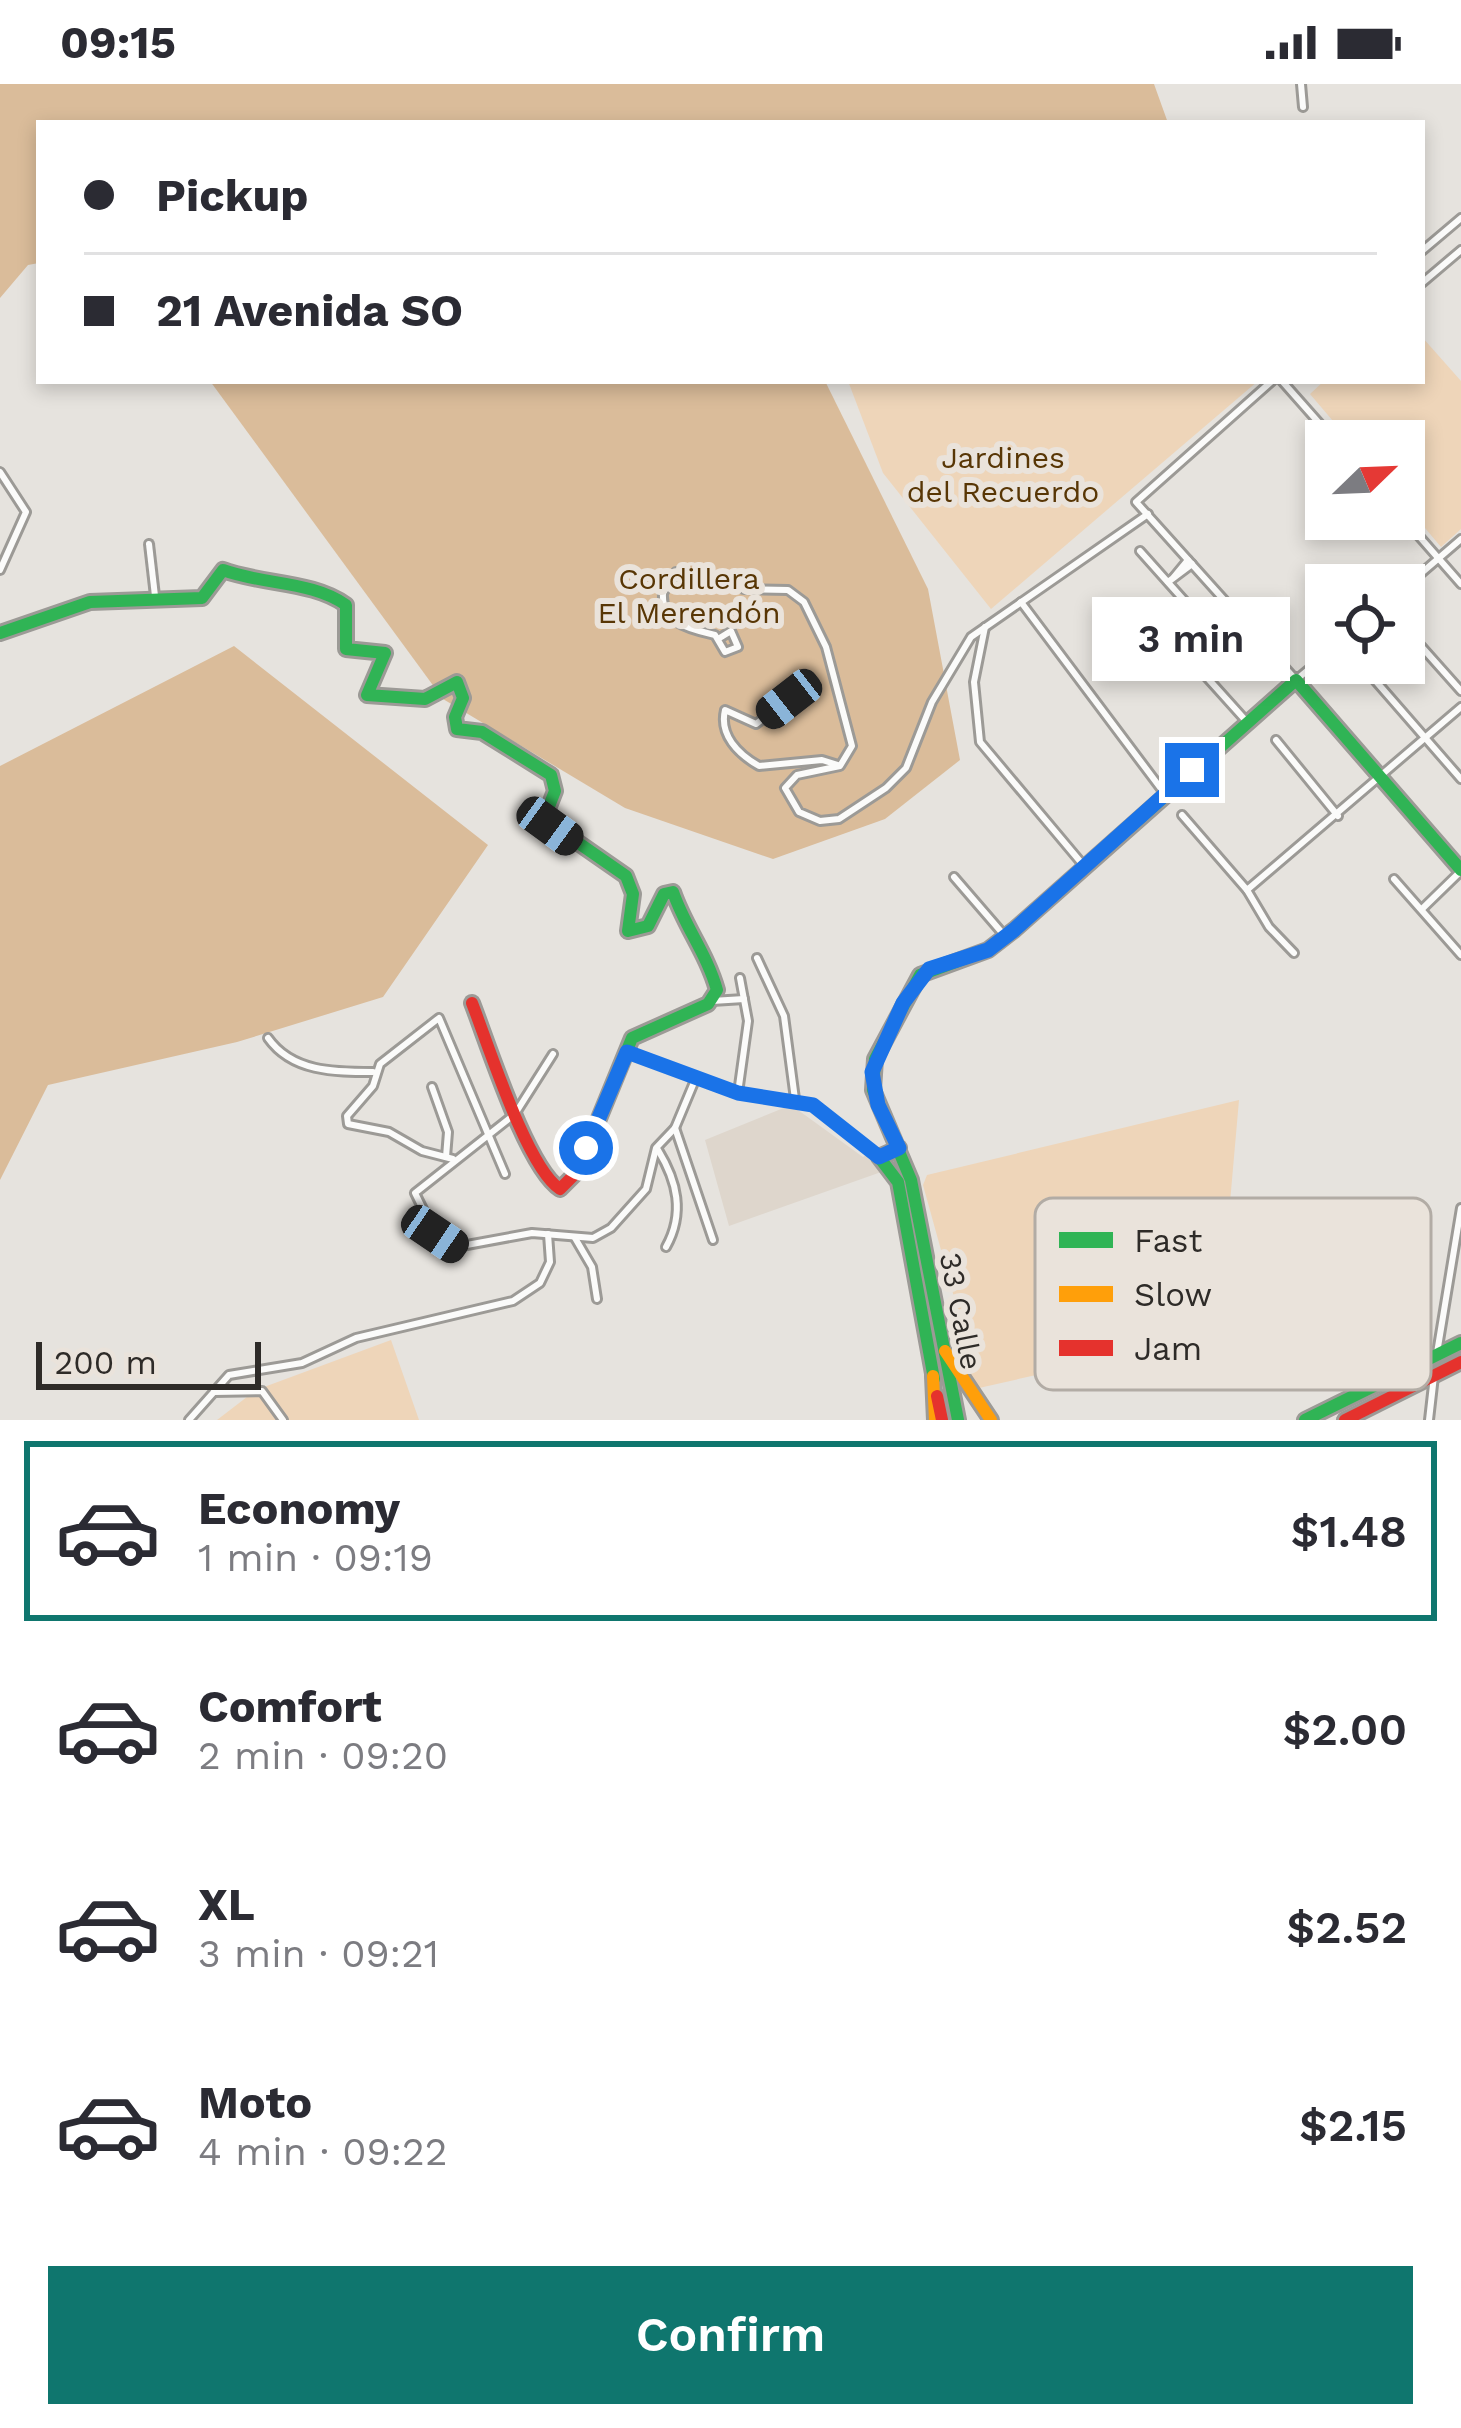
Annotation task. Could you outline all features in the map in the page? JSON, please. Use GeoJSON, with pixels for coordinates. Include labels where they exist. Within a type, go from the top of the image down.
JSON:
{"type":"FeatureCollection","features":[{"type":"Feature","properties":{"kind":"main road"},"geometry":{"type":"LineString","coordinates":[[0,633],[91,602],[155,596],[202,598],[223,570],[262,584],[325,590],[346,605],[346,649],[385,652],[367,688],[370,698],[424,699],[447,683],[458,682],[463,698],[457,729],[482,732],[546,771],[555,790],[546,823],[630,882],[628,931],[648,926],[664,894],[676,895],[683,921],[709,961],[717,990],[712,1001],[639,1033],[567,1186],[555,1188],[515,1114],[472,1004]]}},
{"type":"Feature","properties":{"kind":"main road"},"geometry":{"type":"LineString","coordinates":[[910,1212],[899,1148],[873,1090],[875,1059],[920,976],[988,950],[1296,680],[1461,870]]}},
{"type":"Feature","properties":{"kind":"main road"},"geometry":{"type":"LineString","coordinates":[[899,1148],[879,1157],[898,1182],[910,1212]]}},
{"type":"Feature","properties":{"kind":"main road","name":"33 Calle"},"geometry":{"type":"LineString","coordinates":[[910,1212],[940,1323],[958,1420]]}},
{"type":"Feature","properties":{"kind":"main road","name":"33 Calle"},"geometry":{"type":"LineString","coordinates":[[910,1212],[939,1420]]}},
{"type":"Feature","properties":{"kind":"main road"},"geometry":{"type":"LineString","coordinates":[[923,1327],[940,1323]]}},
{"type":"Feature","properties":{"kind":"main road"},"geometry":{"type":"LineString","coordinates":[[1431,1357],[1461,1343]]}},
{"type":"Feature","properties":{"kind":"main road"},"geometry":{"type":"LineString","coordinates":[[945,1351],[991,1420]]}},
{"type":"Feature","properties":{"kind":"main road"},"geometry":{"type":"LineString","coordinates":[[1431,1377],[1461,1362]]}},
{"type":"Feature","properties":{"kind":"main road"},"geometry":{"type":"LineString","coordinates":[[1305,1420],[1365,1390]]}},
{"type":"Feature","properties":{"kind":"main road"},"geometry":{"type":"LineString","coordinates":[[1345,1420],[1404,1390]]}},
{"type":"Feature","properties":{"kind":"street"},"geometry":{"type":"LineString","coordinates":[[1301,84],[1304,107]]}},
{"type":"Feature","properties":{"kind":"street"},"geometry":{"type":"LineString","coordinates":[[1425,248],[1461,218]]}},
{"type":"Feature","properties":{"kind":"street"},"geometry":{"type":"LineString","coordinates":[[1425,280],[1461,250]]}},
{"type":"Feature","properties":{"kind":"street"},"geometry":{"type":"LineString","coordinates":[[1269,384],[1136,502],[1296,680],[1305,672]]}},
{"type":"Feature","properties":{"kind":"street"},"geometry":{"type":"LineString","coordinates":[[1285,384],[1316,420]]}},
{"type":"Feature","properties":{"kind":"street"},"geometry":{"type":"LineString","coordinates":[[0,472],[26,512],[0,570]]}},
{"type":"Feature","properties":{"kind":"street"},"geometry":{"type":"LineString","coordinates":[[718,639],[668,615],[663,593],[676,572],[744,589],[788,590],[804,602],[826,646],[852,746],[840,766],[790,780],[785,788],[799,812],[820,820],[839,819],[906,768],[932,702],[971,637],[1148,514]]}},
{"type":"Feature","properties":{"kind":"street"},"geometry":{"type":"LineString","coordinates":[[1425,570],[1461,539]]}},
{"type":"Feature","properties":{"kind":"street"},"geometry":{"type":"LineString","coordinates":[[1423,540],[1461,584]]}},
{"type":"Feature","properties":{"kind":"street"},"geometry":{"type":"LineString","coordinates":[[149,544],[155,596]]}},
{"type":"Feature","properties":{"kind":"street"},"geometry":{"type":"LineString","coordinates":[[1140,550],[1171,579],[1198,616]]}},
{"type":"Feature","properties":{"kind":"street"},"geometry":{"type":"LineString","coordinates":[[1171,579],[1190,562]]}},
{"type":"Feature","properties":{"kind":"street"},"geometry":{"type":"LineString","coordinates":[[1021,602],[1165,794]]}},
{"type":"Feature","properties":{"kind":"street"},"geometry":{"type":"LineString","coordinates":[[1150,614],[1247,722]]}},
{"type":"Feature","properties":{"kind":"street"},"geometry":{"type":"LineString","coordinates":[[986,623],[974,682],[980,742],[1084,866]]}},
{"type":"Feature","properties":{"kind":"street"},"geometry":{"type":"LineString","coordinates":[[1425,651],[1461,691]]}},
{"type":"Feature","properties":{"kind":"street"},"geometry":{"type":"LineString","coordinates":[[1378,684],[1461,779]]}},
{"type":"Feature","properties":{"kind":"street"},"geometry":{"type":"LineString","coordinates":[[789,699],[756,724],[724,710],[723,727],[733,745],[759,766],[822,760],[840,766]]}},
{"type":"Feature","properties":{"kind":"street"},"geometry":{"type":"LineString","coordinates":[[1250,888],[1461,707]]}},
{"type":"Feature","properties":{"kind":"street"},"geometry":{"type":"LineString","coordinates":[[1276,740],[1338,816]]}},
{"type":"Feature","properties":{"kind":"street"},"geometry":{"type":"LineString","coordinates":[[1182,814],[1250,888],[1261,916],[1294,953]]}},
{"type":"Feature","properties":{"kind":"street"},"geometry":{"type":"LineString","coordinates":[[1422,908],[1461,870]]}},
{"type":"Feature","properties":{"kind":"street"},"geometry":{"type":"LineString","coordinates":[[953,877],[1004,935]]}},
{"type":"Feature","properties":{"kind":"street"},"geometry":{"type":"LineString","coordinates":[[1394,879],[1461,955]]}},
{"type":"Feature","properties":{"kind":"street"},"geometry":{"type":"LineString","coordinates":[[757,958],[784,1016],[795,1099]]}},
{"type":"Feature","properties":{"kind":"street"},"geometry":{"type":"LineString","coordinates":[[738,1093],[748,1033],[740,978]]}},
{"type":"Feature","properties":{"kind":"street"},"geometry":{"type":"LineString","coordinates":[[712,1001],[744,999]]}},
{"type":"Feature","properties":{"kind":"street"},"geometry":{"type":"LineString","coordinates":[[268,1038],[280,1055],[302,1065],[374,1072],[440,1018],[505,1174]]}},
{"type":"Feature","properties":{"kind":"street"},"geometry":{"type":"LineString","coordinates":[[627,1052],[738,1093],[795,1099],[838,1120],[879,1157]]}},
{"type":"Feature","properties":{"kind":"street"},"geometry":{"type":"LineString","coordinates":[[553,1054],[515,1114],[449,1158],[415,1193],[435,1234],[456,1247],[548,1234],[593,1238],[623,1216],[646,1189],[656,1148],[676,1128],[695,1080]]}},
{"type":"Feature","properties":{"kind":"street"},"geometry":{"type":"LineString","coordinates":[[374,1072],[373,1086],[347,1116],[348,1124],[389,1132],[422,1151],[449,1158]]}},
{"type":"Feature","properties":{"kind":"street"},"geometry":{"type":"LineString","coordinates":[[432,1087],[446,1124],[449,1158]]}},
{"type":"Feature","properties":{"kind":"street"},"geometry":{"type":"LineString","coordinates":[[676,1128],[712,1240]]}},
{"type":"Feature","properties":{"kind":"street"},"geometry":{"type":"LineString","coordinates":[[656,1148],[678,1196],[677,1219],[666,1247]]}},
{"type":"Feature","properties":{"kind":"street"},"geometry":{"type":"LineString","coordinates":[[1436,1355],[1461,1208]]}},
{"type":"Feature","properties":{"kind":"street"},"geometry":{"type":"LineString","coordinates":[[189,1420],[229,1375],[302,1363],[356,1338],[513,1301],[540,1283],[550,1262],[548,1234]]}},
{"type":"Feature","properties":{"kind":"street"},"geometry":{"type":"LineString","coordinates":[[575,1238],[592,1268],[597,1299]]}},
{"type":"Feature","properties":{"kind":"street"},"geometry":{"type":"LineString","coordinates":[[1429,1420],[1434,1375]]}},
{"type":"Feature","properties":{"kind":"street"},"geometry":{"type":"LineString","coordinates":[[214,1392],[262,1391],[284,1420]]}},
{"type":"Feature","properties":{"kind":"shaded area"},"geometry":{"type":"Polygon","coordinates":[[[791,1105],[863,1157],[870,1152],[884,1171],[729,1226],[705,1140],[791,1105]]]}},
{"type":"Feature","properties":{"kind":"green space"},"geometry":{"type":"Polygon","coordinates":[[[0,84],[1154,84],[1167,120],[36,120],[36,264],[28,265],[0,298],[0,84]]]}},
{"type":"Feature","properties":{"kind":"green space"},"geometry":{"type":"Polygon","coordinates":[[[1425,340],[1461,381],[1461,529],[1441,547],[1425,528],[1425,420],[1332,420],[1310,394],[1321,384],[1425,384],[1425,340]]]}},
{"type":"Feature","properties":{"kind":"green space","name":"Cordillera El Merendón"},"geometry":{"type":"Polygon","coordinates":[[[212,384],[826,384],[928,589],[960,760],[885,819],[773,859],[625,808],[443,699],[212,384]]]}},
{"type":"Feature","properties":{"kind":"green space","name":"Jardines del Recuerdo"},"geometry":{"type":"Polygon","coordinates":[[[849,384],[1254,384],[991,609],[883,473],[849,384]]]}},
{"type":"Feature","properties":{"kind":"green space"},"geometry":{"type":"Polygon","coordinates":[[[234,646],[488,845],[383,997],[237,1042],[48,1085],[0,1180],[0,766],[234,646]]]}},
{"type":"Feature","properties":{"kind":"green space"},"geometry":{"type":"Polygon","coordinates":[[[1239,1100],[1230,1198],[1035,1198],[1035,1375],[979,1388],[967,1376],[959,1315],[923,1185],[927,1175],[1239,1100]]]}},
{"type":"Feature","properties":{"kind":"green space"},"geometry":{"type":"Polygon","coordinates":[[[391,1340],[419,1420],[217,1420],[256,1390],[391,1340]]]}},
{"type":"Feature","properties":{"kind":"traffic: fast"},"geometry":{"type":"LineString","coordinates":[[0,633],[90,602],[202,598],[223,570],[303,587],[346,605],[346,649],[385,653],[367,695],[425,699],[457,682],[463,698],[455,717],[457,729],[482,732],[551,775],[555,791],[544,819],[626,876],[633,894],[628,931],[648,926],[664,894],[673,892],[717,990],[708,1004],[632,1038],[591,1138]]}},
{"type":"Feature","properties":{"kind":"traffic: fast"},"geometry":{"type":"LineString","coordinates":[[958,1420],[911,1180],[873,1090],[875,1059],[920,975],[988,950],[1014,930],[1296,680],[1461,870]]}},
{"type":"Feature","properties":{"kind":"traffic: fast"},"geometry":{"type":"LineString","coordinates":[[899,1148],[879,1157],[898,1182],[934,1379]]}},
{"type":"Feature","properties":{"kind":"traffic: fast"},"geometry":{"type":"LineString","coordinates":[[1431,1358],[1461,1343]]}},
{"type":"Feature","properties":{"kind":"traffic: fast"},"geometry":{"type":"LineString","coordinates":[[1305,1420],[1366,1390]]}},
{"type":"Feature","properties":{"kind":"traffic: slow"},"geometry":{"type":"LineString","coordinates":[[945,1351],[991,1420]]}},
{"type":"Feature","properties":{"kind":"traffic: slow"},"geometry":{"type":"LineString","coordinates":[[933,1376],[935,1420]]}},
{"type":"Feature","properties":{"kind":"traffic: jam"},"geometry":{"type":"LineString","coordinates":[[472,1003],[522,1132],[547,1177],[560,1189],[578,1171],[591,1138]]}},
{"type":"Feature","properties":{"kind":"traffic: jam"},"geometry":{"type":"LineString","coordinates":[[1431,1377],[1461,1362]]}},
{"type":"Feature","properties":{"kind":"traffic: jam"},"geometry":{"type":"LineString","coordinates":[[1345,1420],[1405,1390]]}},
{"type":"Feature","properties":{"kind":"traffic: jam"},"geometry":{"type":"LineString","coordinates":[[937,1396],[942,1420]]}},
{"type":"Feature","properties":{"kind":"route"},"geometry":{"type":"LineString","coordinates":[[586,1148],[627,1052],[738,1093],[813,1105],[838,1120],[879,1157],[899,1148],[878,1105],[872,1072],[915,982],[929,969],[988,950],[1192,770]]}}]}
